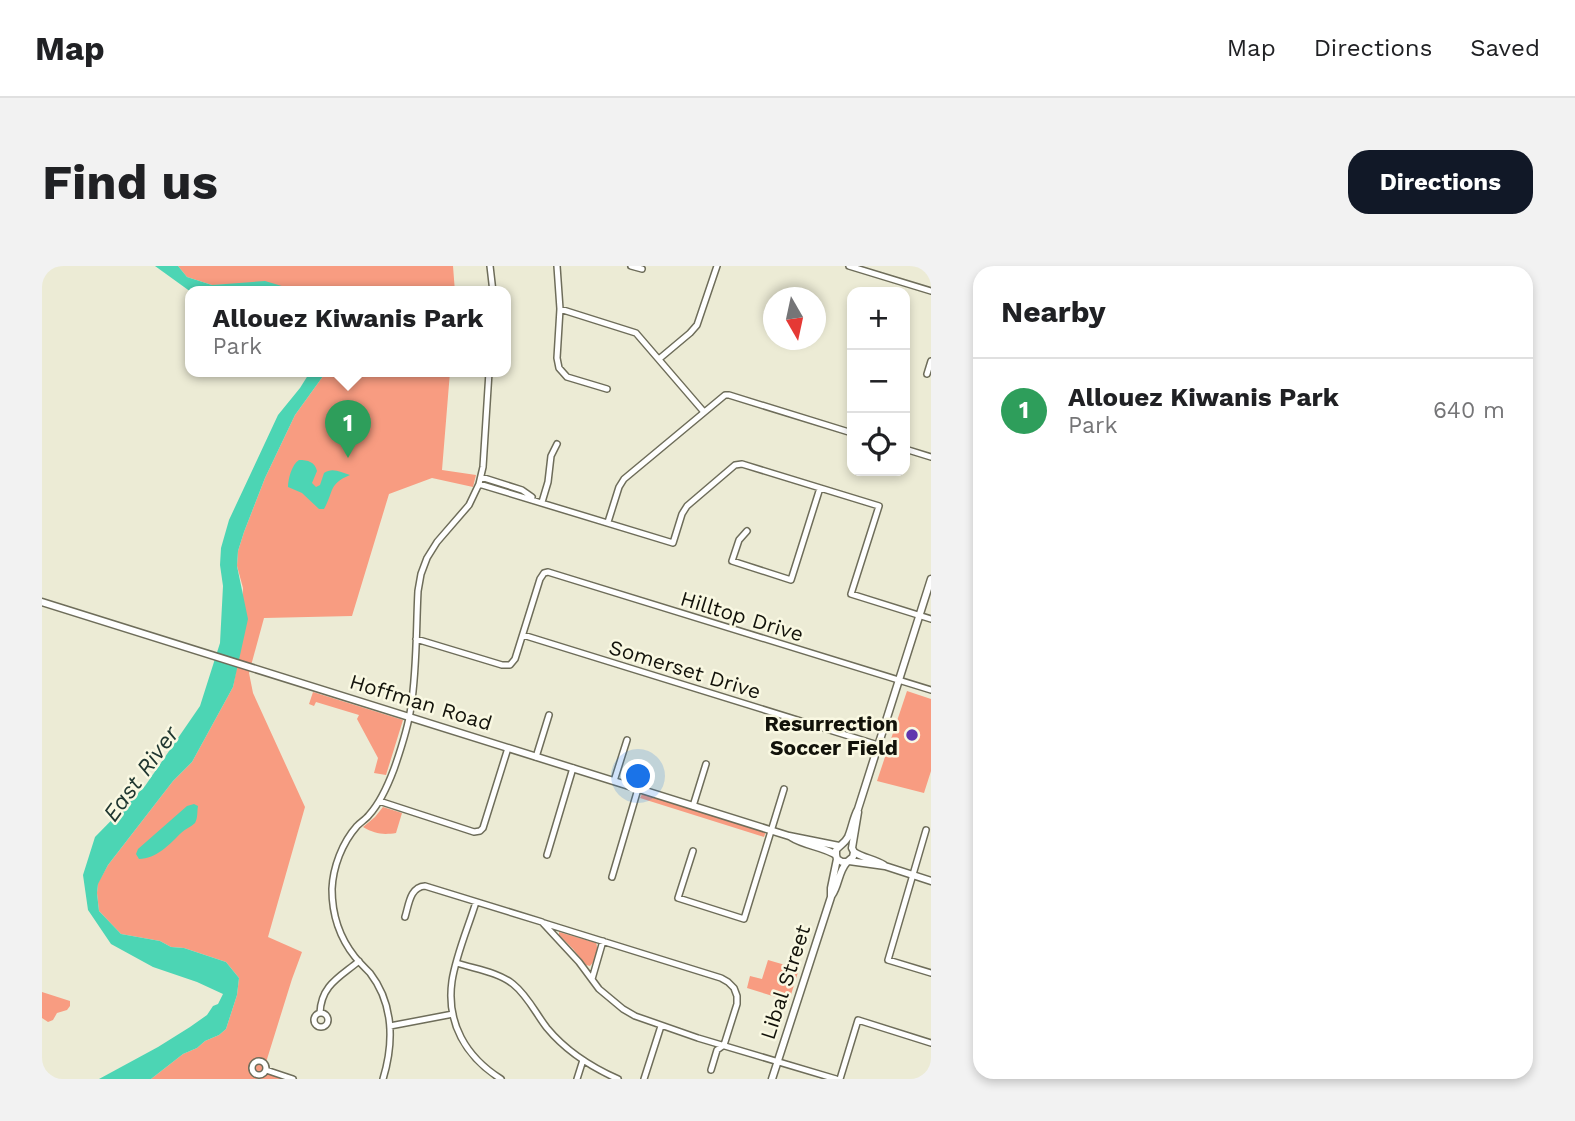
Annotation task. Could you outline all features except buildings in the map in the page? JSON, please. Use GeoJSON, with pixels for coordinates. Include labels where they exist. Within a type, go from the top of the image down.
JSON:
{"type":"FeatureCollection","features":[{"type":"Feature","properties":{"kind":"street"},"geometry":{"type":"LineString","coordinates":[[490,266],[492,286]]}},
{"type":"Feature","properties":{"kind":"street"},"geometry":{"type":"LineString","coordinates":[[558,266],[559,368],[567,377],[607,389]]}},
{"type":"Feature","properties":{"kind":"street"},"geometry":{"type":"LineString","coordinates":[[631,266],[642,269]]}},
{"type":"Feature","properties":{"kind":"street"},"geometry":{"type":"LineString","coordinates":[[660,359],[697,325],[717,266]]}},
{"type":"Feature","properties":{"kind":"street"},"geometry":{"type":"LineString","coordinates":[[849,266],[931,291]]}},
{"type":"Feature","properties":{"kind":"street"},"geometry":{"type":"LineString","coordinates":[[560,309],[633,331],[704,412]]}},
{"type":"Feature","properties":{"kind":"street"},"geometry":{"type":"LineString","coordinates":[[927,374],[931,361]]}},
{"type":"Feature","properties":{"kind":"street"},"geometry":{"type":"LineString","coordinates":[[383,1079],[390,1055],[391,1036],[384,1000],[370,973],[343,941],[338,930],[332,902],[334,870],[349,837],[370,815],[394,769],[409,717],[421,574],[437,542],[462,515],[479,484],[489,377]]}},
{"type":"Feature","properties":{"kind":"street"},"geometry":{"type":"LineString","coordinates":[[608,522],[624,479],[727,395],[847,431]]}},
{"type":"Feature","properties":{"kind":"street"},"geometry":{"type":"LineString","coordinates":[[542,502],[551,456],[557,444]]}},
{"type":"Feature","properties":{"kind":"street"},"geometry":{"type":"LineString","coordinates":[[910,451],[931,457]]}},
{"type":"Feature","properties":{"kind":"street"},"geometry":{"type":"LineString","coordinates":[[479,484],[673,543],[687,506],[735,465],[740,464],[879,506],[851,594],[931,619]]}},
{"type":"Feature","properties":{"kind":"street"},"geometry":{"type":"LineString","coordinates":[[481,477],[522,490],[534,499]]}},
{"type":"Feature","properties":{"kind":"street"},"geometry":{"type":"LineString","coordinates":[[747,531],[739,540],[732,561],[791,580],[820,488]]}},
{"type":"Feature","properties":{"kind":"street","name":"Hilltop Drive"},"geometry":{"type":"LineString","coordinates":[[523,635],[540,579],[544,573],[552,573],[931,690]]}},
{"type":"Feature","properties":{"kind":"street"},"geometry":{"type":"LineString","coordinates":[[931,579],[858,809],[848,837],[836,850],[837,857],[842,862],[885,866],[931,881]]}},
{"type":"Feature","properties":{"kind":"street","name":"Hoffman Road"},"geometry":{"type":"LineString","coordinates":[[42,602],[789,836],[841,845]]}},
{"type":"Feature","properties":{"kind":"street"},"geometry":{"type":"LineString","coordinates":[[416,639],[502,665],[510,665],[515,659],[523,635]]}},
{"type":"Feature","properties":{"kind":"street","name":"Somerset Drive"},"geometry":{"type":"LineString","coordinates":[[523,635],[878,745]]}},
{"type":"Feature","properties":{"kind":"street"},"geometry":{"type":"LineString","coordinates":[[536,757],[549,715]]}},
{"type":"Feature","properties":{"kind":"street"},"geometry":{"type":"LineString","coordinates":[[614,781],[627,740]]}},
{"type":"Feature","properties":{"kind":"street"},"geometry":{"type":"LineString","coordinates":[[379,801],[474,832],[480,831],[508,748]]}},
{"type":"Feature","properties":{"kind":"street"},"geometry":{"type":"LineString","coordinates":[[693,806],[706,764]]}},
{"type":"Feature","properties":{"kind":"street"},"geometry":{"type":"LineString","coordinates":[[547,855],[573,768]]}},
{"type":"Feature","properties":{"kind":"street"},"geometry":{"type":"LineString","coordinates":[[612,877],[638,789]]}},
{"type":"Feature","properties":{"kind":"street"},"geometry":{"type":"LineString","coordinates":[[693,851],[678,898],[744,919],[785,789]]}},
{"type":"Feature","properties":{"kind":"street"},"geometry":{"type":"LineString","coordinates":[[848,861],[853,857],[858,809]]}},
{"type":"Feature","properties":{"kind":"street"},"geometry":{"type":"LineString","coordinates":[[926,830],[888,960],[931,973]]}},
{"type":"Feature","properties":{"kind":"street","name":"Hoffman Road"},"geometry":{"type":"LineString","coordinates":[[789,836],[799,842],[825,848],[837,857]]}},
{"type":"Feature","properties":{"kind":"street"},"geometry":{"type":"LineString","coordinates":[[841,845],[853,850],[860,857],[876,860],[885,866]]}},
{"type":"Feature","properties":{"kind":"street","name":"Libal Street"},"geometry":{"type":"LineString","coordinates":[[831,897],[837,857]]}},
{"type":"Feature","properties":{"kind":"street","name":"Libal Street"},"geometry":{"type":"LineString","coordinates":[[772,1079],[831,897],[840,873],[848,861]]}},
{"type":"Feature","properties":{"kind":"street"},"geometry":{"type":"LineString","coordinates":[[405,916],[413,891],[419,886],[425,886],[729,982],[737,996],[737,1004],[724,1045],[717,1050],[711,1070]]}},
{"type":"Feature","properties":{"kind":"street"},"geometry":{"type":"LineString","coordinates":[[476,902],[457,963],[452,990],[453,1014],[467,1049],[476,1060],[501,1079]]}},
{"type":"Feature","properties":{"kind":"street"},"geometry":{"type":"LineString","coordinates":[[542,922],[573,955],[598,989],[623,1009],[661,1026],[838,1079],[858,1020],[931,1043]]}},
{"type":"Feature","properties":{"kind":"street"},"geometry":{"type":"LineString","coordinates":[[592,979],[603,941]]}},
{"type":"Feature","properties":{"kind":"street"},"geometry":{"type":"LineString","coordinates":[[320,1013],[321,999],[327,988],[359,961]]}},
{"type":"Feature","properties":{"kind":"street"},"geometry":{"type":"LineString","coordinates":[[457,963],[502,978],[514,985],[560,1041],[583,1060],[618,1079]]}},
{"type":"Feature","properties":{"kind":"street"},"geometry":{"type":"LineString","coordinates":[[390,1026],[453,1014]]}},
{"type":"Feature","properties":{"kind":"street"},"geometry":{"type":"LineString","coordinates":[[644,1079],[661,1026]]}},
{"type":"Feature","properties":{"kind":"street"},"geometry":{"type":"LineString","coordinates":[[577,1079],[583,1060]]}},
{"type":"Feature","properties":{"kind":"street"},"geometry":{"type":"LineString","coordinates":[[266,1070],[293,1079]]}},
{"type":"Feature","properties":{"kind":"shaded area"},"geometry":{"type":"Polygon","coordinates":[[[178,266],[453,266],[455,286],[212,285],[187,277],[178,266]]]}},
{"type":"Feature","properties":{"kind":"shaded area"},"geometry":{"type":"Polygon","coordinates":[[[322,377],[450,377],[442,470],[476,475],[473,487],[432,478],[389,494],[352,616],[264,618],[249,673],[253,693],[305,807],[268,937],[302,952],[263,1072],[284,1079],[151,1079],[183,1054],[226,1029],[237,995],[239,978],[226,962],[184,948],[171,947],[160,941],[121,934],[99,911],[98,883],[108,865],[173,781],[192,762],[233,687],[239,655],[243,588],[237,566],[238,551],[265,478],[295,415],[322,377]]]}},
{"type":"Feature","properties":{"kind":"shaded area","name":"Resurrection Soccer Field"},"geometry":{"type":"Polygon","coordinates":[[[907,691],[931,699],[931,771],[924,793],[877,781],[907,691]]]}},
{"type":"Feature","properties":{"kind":"shaded area"},"geometry":{"type":"Polygon","coordinates":[[[313,692],[403,720],[386,775],[374,773],[378,758],[357,719],[359,715],[316,702],[314,706],[309,704],[313,692]]]}},
{"type":"Feature","properties":{"kind":"shaded area"},"geometry":{"type":"Polygon","coordinates":[[[642,794],[766,831],[764,837],[640,798],[642,794]]]}},
{"type":"Feature","properties":{"kind":"shaded area"},"geometry":{"type":"Polygon","coordinates":[[[383,807],[402,813],[396,833],[379,833],[363,827],[383,807]]]}},
{"type":"Feature","properties":{"kind":"shaded area"},"geometry":{"type":"Polygon","coordinates":[[[559,932],[596,943],[596,955],[590,966],[586,965],[559,932]]]}},
{"type":"Feature","properties":{"kind":"shaded area"},"geometry":{"type":"Polygon","coordinates":[[[768,960],[799,969],[789,1001],[747,988],[750,976],[762,979],[768,960]]]}},
{"type":"Feature","properties":{"kind":"shaded area"},"geometry":{"type":"Polygon","coordinates":[[[42,992],[70,1001],[70,1006],[48,1022],[42,1018],[42,992]]]}},
{"type":"Feature","properties":{"kind":"water"},"geometry":{"type":"Polygon","coordinates":[[[155,266],[178,266],[187,277],[212,285],[265,281],[282,286],[185,286],[155,266]]]}},
{"type":"Feature","properties":{"kind":"water"},"geometry":{"type":"Polygon","coordinates":[[[307,377],[322,377],[295,415],[265,478],[238,551],[237,566],[248,619],[233,687],[192,762],[173,781],[108,865],[98,884],[97,893],[99,911],[121,934],[160,941],[171,947],[184,948],[226,962],[239,978],[237,995],[226,1029],[183,1054],[151,1079],[99,1079],[190,1027],[218,1004],[223,994],[153,967],[111,944],[88,910],[83,875],[95,837],[145,786],[200,706],[220,643],[223,586],[221,548],[229,520],[278,415],[307,377]]]}},
{"type":"Feature","properties":{"kind":"water"},"geometry":{"type":"Polygon","coordinates":[[[299,460],[315,465],[317,471],[312,483],[316,487],[320,485],[327,471],[350,475],[335,485],[324,509],[319,509],[302,493],[288,487],[291,472],[299,460]]]}},
{"type":"Feature","properties":{"kind":"water"},"geometry":{"type":"Polygon","coordinates":[[[187,806],[198,806],[195,823],[157,854],[139,859],[136,854],[138,849],[187,806]]]}},
{"type":"Feature","properties":{"kind":"place","name":"Allouez Kiwanis Park"},"geometry":{"type":"Point","coordinates":[348,458]}},
{"type":"Feature","properties":{"kind":"place","name":"Resurrection Soccer Field"},"geometry":{"type":"Point","coordinates":[912,735]}},
{"type":"Feature","properties":{"kind":"water label","name":"East River"},"geometry":{"type":"Point","coordinates":[141,774]}}]}
